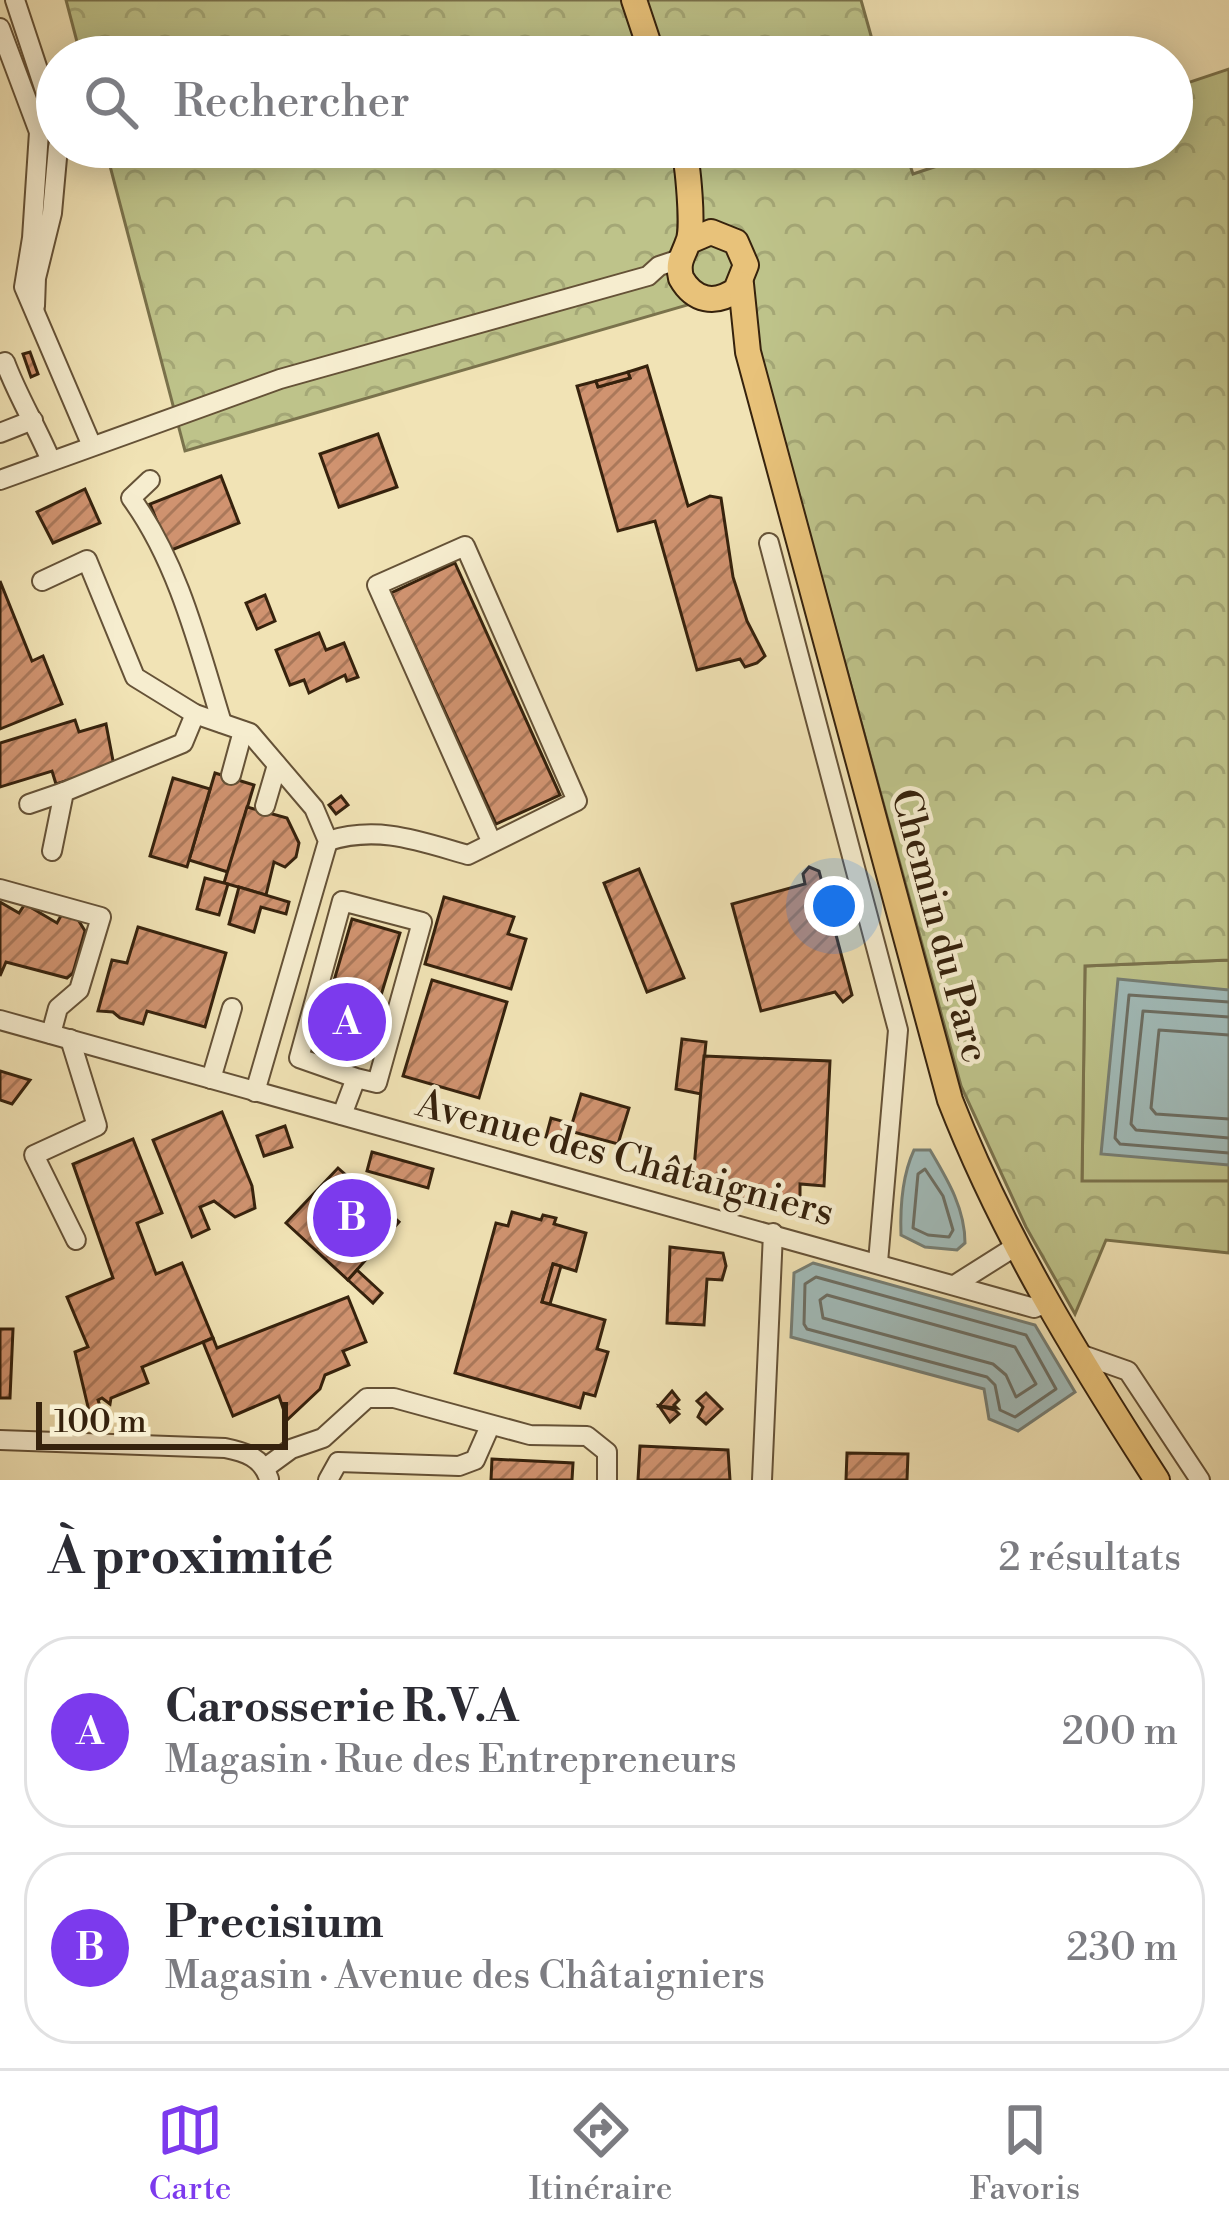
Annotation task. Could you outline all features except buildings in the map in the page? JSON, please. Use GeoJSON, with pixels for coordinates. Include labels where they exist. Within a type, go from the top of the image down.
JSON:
{"type":"FeatureCollection","features":[{"type":"Feature","properties":{"kind":"main road"},"geometry":{"type":"LineString","coordinates":[[634,0],[646,36]]}},
{"type":"Feature","properties":{"kind":"main road"},"geometry":{"type":"LineString","coordinates":[[687,168],[719,233]]}},
{"type":"Feature","properties":{"kind":"main road"},"geometry":{"type":"LineString","coordinates":[[689,177],[685,250],[679,269],[686,287],[710,299],[748,352]]}},
{"type":"Feature","properties":{"kind":"main road"},"geometry":{"type":"LineString","coordinates":[[685,250],[704,233],[719,233],[736,242],[743,253],[748,352]]}},
{"type":"Feature","properties":{"kind":"main road"},"geometry":{"type":"LineString","coordinates":[[710,299],[730,294],[741,284]]}},
{"type":"Feature","properties":{"kind":"main road","name":"Chemin du Parc"},"geometry":{"type":"LineString","coordinates":[[748,352],[943,1077],[971,1154],[1016,1246],[1157,1480]]}},
{"type":"Feature","properties":{"kind":"street"},"geometry":{"type":"LineString","coordinates":[[15,0],[36,64]]}},
{"type":"Feature","properties":{"kind":"street"},"geometry":{"type":"LineString","coordinates":[[0,28],[36,124]]}},
{"type":"Feature","properties":{"kind":"street"},"geometry":{"type":"LineString","coordinates":[[37,168],[24,287],[92,446]]}},
{"type":"Feature","properties":{"kind":"street"},"geometry":{"type":"LineString","coordinates":[[35,306],[56,168]]}},
{"type":"Feature","properties":{"kind":"street"},"geometry":{"type":"LineString","coordinates":[[0,480],[280,379],[648,276],[685,250]]}},
{"type":"Feature","properties":{"kind":"street"},"geometry":{"type":"LineString","coordinates":[[648,276],[674,288],[686,287]]}},
{"type":"Feature","properties":{"kind":"street"},"geometry":{"type":"LineString","coordinates":[[0,364],[5,362],[50,461]]}},
{"type":"Feature","properties":{"kind":"street"},"geometry":{"type":"LineString","coordinates":[[0,433],[32,420]]}},
{"type":"Feature","properties":{"kind":"street"},"geometry":{"type":"LineString","coordinates":[[150,480],[131,498],[147,520],[195,633],[222,723]]}},
{"type":"Feature","properties":{"kind":"street"},"geometry":{"type":"LineString","coordinates":[[769,543],[898,1030],[878,1262]]}},
{"type":"Feature","properties":{"kind":"street"},"geometry":{"type":"LineString","coordinates":[[328,841],[350,834],[393,832],[468,855],[577,801],[465,546],[377,585],[492,843]]}},
{"type":"Feature","properties":{"kind":"street"},"geometry":{"type":"LineString","coordinates":[[42,581],[86,560],[135,676],[195,714],[250,733],[314,808],[328,841],[255,1092]]}},
{"type":"Feature","properties":{"kind":"street"},"geometry":{"type":"LineString","coordinates":[[29,804],[183,743],[195,714]]}},
{"type":"Feature","properties":{"kind":"street"},"geometry":{"type":"LineString","coordinates":[[231,775],[243,730]]}},
{"type":"Feature","properties":{"kind":"street"},"geometry":{"type":"LineString","coordinates":[[265,806],[277,765]]}},
{"type":"Feature","properties":{"kind":"street"},"geometry":{"type":"LineString","coordinates":[[52,851],[64,792]]}},
{"type":"Feature","properties":{"kind":"street"},"geometry":{"type":"LineString","coordinates":[[0,889],[101,917],[80,990],[58,1008],[60,1036],[97,1126],[34,1155],[76,1240]]}},
{"type":"Feature","properties":{"kind":"street"},"geometry":{"type":"LineString","coordinates":[[342,901],[422,922],[377,1083],[356,1078],[299,1058],[342,901]]}},
{"type":"Feature","properties":{"kind":"street"},"geometry":{"type":"LineString","coordinates":[[211,1079],[232,1007]]}},
{"type":"Feature","properties":{"kind":"street","name":"Avenue des Châtaigniers"},"geometry":{"type":"LineString","coordinates":[[0,1020],[1034,1308],[1047,1303]]}},
{"type":"Feature","properties":{"kind":"street"},"geometry":{"type":"LineString","coordinates":[[342,1115],[356,1078]]}},
{"type":"Feature","properties":{"kind":"street"},"geometry":{"type":"LineString","coordinates":[[762,1480],[773,1233]]}},
{"type":"Feature","properties":{"kind":"street"},"geometry":{"type":"LineString","coordinates":[[956,1284],[1016,1246]]}},
{"type":"Feature","properties":{"kind":"street"},"geometry":{"type":"LineString","coordinates":[[1077,1354],[1128,1371],[1200,1480]]}},
{"type":"Feature","properties":{"kind":"street"},"geometry":{"type":"LineString","coordinates":[[0,1440],[225,1448],[248,1453],[267,1474],[291,1449],[323,1438],[368,1398],[394,1398],[530,1435],[587,1436],[607,1452],[607,1480]]}},
{"type":"Feature","properties":{"kind":"street"},"geometry":{"type":"LineString","coordinates":[[328,1480],[338,1462],[459,1466],[476,1460],[490,1426]]}},
{"type":"Feature","properties":{"kind":"green space"},"geometry":{"type":"Polygon","coordinates":[[[66,0],[861,0],[871,36],[75,36],[66,0]]]}},
{"type":"Feature","properties":{"kind":"green space"},"geometry":{"type":"Polygon","coordinates":[[[1229,69],[1229,960],[1085,966],[1082,1181],[1229,1181],[1229,1253],[1106,1240],[1075,1314],[1026,1227],[961,1086],[742,289],[185,451],[111,168],[911,168],[913,174],[931,168],[1193,168],[1193,81],[1229,69]]]}},
{"type":"Feature","properties":{"kind":"green space"},"geometry":{"type":"Polygon","coordinates":[[[1229,960],[1229,1181],[1082,1182],[1085,966],[1229,960]]]}},
{"type":"Feature","properties":{"kind":"water"},"geometry":{"type":"Polygon","coordinates":[[[1118,979],[1229,990],[1229,1165],[1101,1154],[1118,979]]]}},
{"type":"Feature","properties":{"kind":"water"},"geometry":{"type":"Polygon","coordinates":[[[914,1150],[930,1150],[954,1194],[965,1243],[957,1250],[925,1247],[901,1235],[903,1191],[914,1150]]]}},
{"type":"Feature","properties":{"kind":"water"},"geometry":{"type":"Polygon","coordinates":[[[813,1263],[1035,1325],[1075,1392],[1018,1431],[989,1419],[984,1389],[791,1337],[794,1273],[813,1263]]]}},
{"type":"Feature","properties":{"kind":"place","name":"Carosserie R.V.A"},"geometry":{"type":"Point","coordinates":[347,1022]}},
{"type":"Feature","properties":{"kind":"place","name":"Precisium"},"geometry":{"type":"Point","coordinates":[352,1218]}}]}
